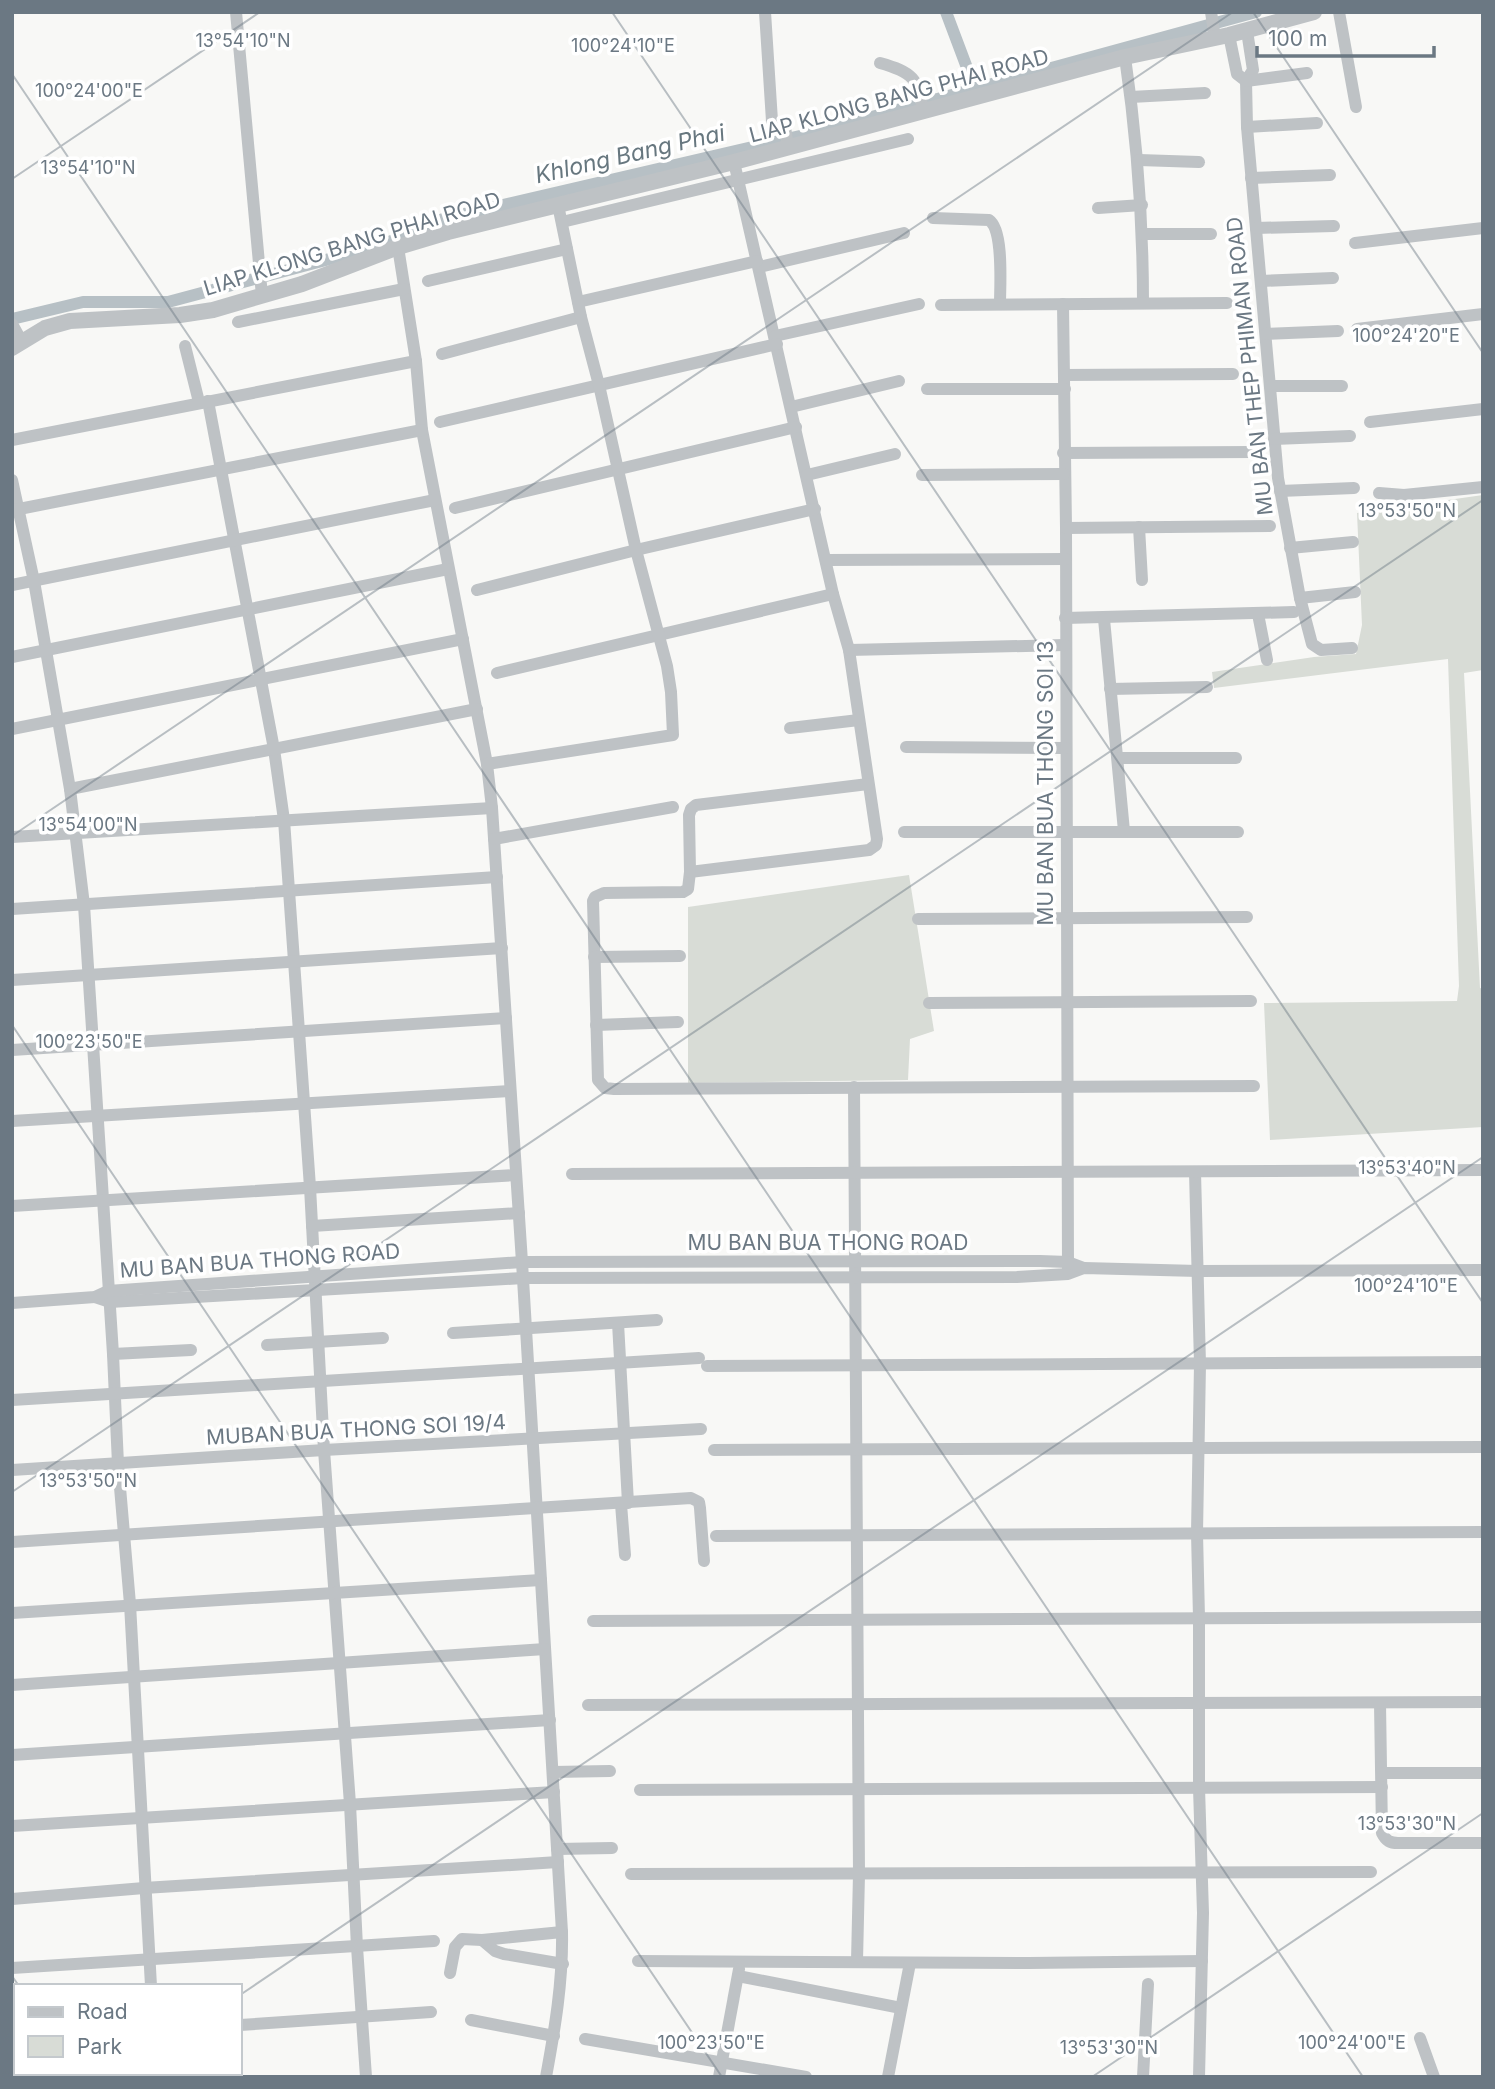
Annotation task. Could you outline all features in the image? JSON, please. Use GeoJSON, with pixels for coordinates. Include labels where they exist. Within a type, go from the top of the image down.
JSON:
{"type":"FeatureCollection","features":[{"type":"Feature","properties":{"kind":"street"},"geometry":{"type":"LineString","coordinates":[[236,12],[262,291]]}},
{"type":"Feature","properties":{"kind":"street"},"geometry":{"type":"LineString","coordinates":[[765,12],[772,121],[775,127],[785,127],[787,139]]}},
{"type":"Feature","properties":{"kind":"street","name":"MU BAN THEP PHIMAN ROAD"},"geometry":{"type":"LineString","coordinates":[[1211,12],[1237,74],[1246,81]]}},
{"type":"Feature","properties":{"kind":"street","name":"LIAP KLONG BANG PHAI ROAD"},"geometry":{"type":"LineString","coordinates":[[17,345],[45,328],[70,321],[180,315],[213,310],[262,291],[302,285],[398,247],[558,205],[736,170],[787,139],[1125,57],[1247,31],[1264,19],[1314,12]]}},
{"type":"Feature","properties":{"kind":"street"},"geometry":{"type":"LineString","coordinates":[[1339,12],[1356,107]]}},
{"type":"Feature","properties":{"kind":"street","name":"MU BAN THEP PHIMAN ROAD"},"geometry":{"type":"LineString","coordinates":[[1247,31],[1253,70],[1246,81],[1247,127],[1280,491],[1300,598],[1314,647],[1321,650],[1352,648]]}},
{"type":"Feature","properties":{"kind":"street"},"geometry":{"type":"LineString","coordinates":[[1125,57],[1139,160],[1143,303]]}},
{"type":"Feature","properties":{"kind":"street"},"geometry":{"type":"LineString","coordinates":[[880,63],[910,74],[917,86],[922,108]]}},
{"type":"Feature","properties":{"kind":"street"},"geometry":{"type":"LineString","coordinates":[[1246,81],[1307,73]]}},
{"type":"Feature","properties":{"kind":"street"},"geometry":{"type":"LineString","coordinates":[[1131,97],[1205,93]]}},
{"type":"Feature","properties":{"kind":"street"},"geometry":{"type":"LineString","coordinates":[[1247,127],[1317,123]]}},
{"type":"Feature","properties":{"kind":"street"},"geometry":{"type":"LineString","coordinates":[[562,222],[736,170],[908,139]]}},
{"type":"Feature","properties":{"kind":"street"},"geometry":{"type":"LineString","coordinates":[[1139,160],[1199,162]]}},
{"type":"Feature","properties":{"kind":"street"},"geometry":{"type":"LineString","coordinates":[[690,872],[869,850],[876,845],[877,839],[849,650],[736,170]]}},
{"type":"Feature","properties":{"kind":"street"},"geometry":{"type":"LineString","coordinates":[[1251,178],[1330,175]]}},
{"type":"Feature","properties":{"kind":"street"},"geometry":{"type":"LineString","coordinates":[[487,764],[673,735],[671,692],[659,636],[581,317],[558,205]]}},
{"type":"Feature","properties":{"kind":"street"},"geometry":{"type":"LineString","coordinates":[[1098,208],[1142,205]]}},
{"type":"Feature","properties":{"kind":"street"},"geometry":{"type":"LineString","coordinates":[[933,218],[989,220],[994,223],[998,243],[1000,304]]}},
{"type":"Feature","properties":{"kind":"street"},"geometry":{"type":"LineString","coordinates":[[1256,228],[1334,226]]}},
{"type":"Feature","properties":{"kind":"street"},"geometry":{"type":"LineString","coordinates":[[1355,243],[1483,228]]}},
{"type":"Feature","properties":{"kind":"street"},"geometry":{"type":"LineString","coordinates":[[578,302],[904,233]]}},
{"type":"Feature","properties":{"kind":"street"},"geometry":{"type":"LineString","coordinates":[[1143,234],[1211,234]]}},
{"type":"Feature","properties":{"kind":"street"},"geometry":{"type":"LineString","coordinates":[[398,247],[416,361],[422,430],[477,709],[492,808],[562,1932],[563,1965],[546,2077]]}},
{"type":"Feature","properties":{"kind":"street"},"geometry":{"type":"LineString","coordinates":[[428,281],[567,249]]}},
{"type":"Feature","properties":{"kind":"street"},"geometry":{"type":"LineString","coordinates":[[1261,281],[1333,278]]}},
{"type":"Feature","properties":{"kind":"street"},"geometry":{"type":"LineString","coordinates":[[238,322],[404,289]]}},
{"type":"Feature","properties":{"kind":"street"},"geometry":{"type":"LineString","coordinates":[[941,304],[1227,303]]}},
{"type":"Feature","properties":{"kind":"street"},"geometry":{"type":"LineString","coordinates":[[440,422],[599,385],[919,304]]}},
{"type":"Feature","properties":{"kind":"street","name":"MU BAN BUA THONG SOI 13"},"geometry":{"type":"LineString","coordinates":[[1063,304],[1068,1268]]}},
{"type":"Feature","properties":{"kind":"street"},"geometry":{"type":"LineString","coordinates":[[1357,329],[1483,314]]}},
{"type":"Feature","properties":{"kind":"street"},"geometry":{"type":"LineString","coordinates":[[442,354],[581,317]]}},
{"type":"Feature","properties":{"kind":"street"},"geometry":{"type":"LineString","coordinates":[[13,325],[17,345]]}},
{"type":"Feature","properties":{"kind":"street"},"geometry":{"type":"LineString","coordinates":[[1266,334],[1339,331]]}},
{"type":"Feature","properties":{"kind":"street"},"geometry":{"type":"LineString","coordinates":[[185,346],[222,470],[274,749],[284,820],[366,2077]]}},
{"type":"Feature","properties":{"kind":"street"},"geometry":{"type":"LineString","coordinates":[[12,440],[416,361]]}},
{"type":"Feature","properties":{"kind":"street"},"geometry":{"type":"LineString","coordinates":[[1065,375],[1233,374]]}},
{"type":"Feature","properties":{"kind":"street"},"geometry":{"type":"LineString","coordinates":[[791,407],[899,381]]}},
{"type":"Feature","properties":{"kind":"street"},"geometry":{"type":"LineString","coordinates":[[1270,386],[1342,386]]}},
{"type":"Feature","properties":{"kind":"street"},"geometry":{"type":"LineString","coordinates":[[927,389],[1065,389]]}},
{"type":"Feature","properties":{"kind":"street"},"geometry":{"type":"LineString","coordinates":[[1370,422],[1483,409]]}},
{"type":"Feature","properties":{"kind":"street"},"geometry":{"type":"LineString","coordinates":[[455,508],[796,427]]}},
{"type":"Feature","properties":{"kind":"street"},"geometry":{"type":"LineString","coordinates":[[16,510],[422,430]]}},
{"type":"Feature","properties":{"kind":"street"},"geometry":{"type":"LineString","coordinates":[[1274,439],[1350,436]]}},
{"type":"Feature","properties":{"kind":"street"},"geometry":{"type":"LineString","coordinates":[[1063,453],[1253,452]]}},
{"type":"Feature","properties":{"kind":"street"},"geometry":{"type":"LineString","coordinates":[[807,475],[895,454]]}},
{"type":"Feature","properties":{"kind":"street"},"geometry":{"type":"LineString","coordinates":[[922,475],[1064,474]]}},
{"type":"Feature","properties":{"kind":"street"},"geometry":{"type":"LineString","coordinates":[[12,480],[16,510],[34,581],[70,789],[84,905],[116,1393],[118,1464],[130,1604],[151,1984]]}},
{"type":"Feature","properties":{"kind":"street"},"geometry":{"type":"LineString","coordinates":[[1379,493],[1404,495],[1483,487]]}},
{"type":"Feature","properties":{"kind":"street"},"geometry":{"type":"LineString","coordinates":[[1280,491],[1354,488]]}},
{"type":"Feature","properties":{"kind":"street"},"geometry":{"type":"LineString","coordinates":[[12,585],[435,500]]}},
{"type":"Feature","properties":{"kind":"street"},"geometry":{"type":"LineString","coordinates":[[477,590],[815,509]]}},
{"type":"Feature","properties":{"kind":"street"},"geometry":{"type":"LineString","coordinates":[[1066,528],[1270,526]]}},
{"type":"Feature","properties":{"kind":"street"},"geometry":{"type":"LineString","coordinates":[[1139,527],[1142,580]]}},
{"type":"Feature","properties":{"kind":"street"},"geometry":{"type":"LineString","coordinates":[[1290,548],[1353,542]]}},
{"type":"Feature","properties":{"kind":"street"},"geometry":{"type":"LineString","coordinates":[[826,560],[1066,558]]}},
{"type":"Feature","properties":{"kind":"street"},"geometry":{"type":"LineString","coordinates":[[12,657],[449,569]]}},
{"type":"Feature","properties":{"kind":"street"},"geometry":{"type":"LineString","coordinates":[[1300,598],[1355,592]]}},
{"type":"Feature","properties":{"kind":"street"},"geometry":{"type":"LineString","coordinates":[[497,673],[834,594]]}},
{"type":"Feature","properties":{"kind":"street"},"geometry":{"type":"LineString","coordinates":[[1065,618],[1294,612]]}},
{"type":"Feature","properties":{"kind":"street"},"geometry":{"type":"LineString","coordinates":[[1258,614],[1267,660]]}},
{"type":"Feature","properties":{"kind":"street"},"geometry":{"type":"LineString","coordinates":[[1104,619],[1124,831]]}},
{"type":"Feature","properties":{"kind":"street"},"geometry":{"type":"LineString","coordinates":[[12,729],[463,639]]}},
{"type":"Feature","properties":{"kind":"street"},"geometry":{"type":"LineString","coordinates":[[849,650],[1065,645]]}},
{"type":"Feature","properties":{"kind":"street"},"geometry":{"type":"LineString","coordinates":[[1110,689],[1207,687]]}},
{"type":"Feature","properties":{"kind":"street"},"geometry":{"type":"LineString","coordinates":[[70,789],[477,709]]}},
{"type":"Feature","properties":{"kind":"street"},"geometry":{"type":"LineString","coordinates":[[790,727],[859,720]]}},
{"type":"Feature","properties":{"kind":"street"},"geometry":{"type":"LineString","coordinates":[[906,747],[1066,748]]}},
{"type":"Feature","properties":{"kind":"street"},"geometry":{"type":"LineString","coordinates":[[1119,758],[1236,758]]}},
{"type":"Feature","properties":{"kind":"street"},"geometry":{"type":"LineString","coordinates":[[868,784],[696,805],[689,815],[688,889],[683,892],[604,893],[595,897],[597,1080],[605,1088],[1254,1086]]}},
{"type":"Feature","properties":{"kind":"street"},"geometry":{"type":"LineString","coordinates":[[494,839],[673,807]]}},
{"type":"Feature","properties":{"kind":"street"},"geometry":{"type":"LineString","coordinates":[[12,837],[492,808]]}},
{"type":"Feature","properties":{"kind":"street"},"geometry":{"type":"LineString","coordinates":[[904,832],[1238,832]]}},
{"type":"Feature","properties":{"kind":"street"},"geometry":{"type":"LineString","coordinates":[[12,909],[497,877]]}},
{"type":"Feature","properties":{"kind":"street"},"geometry":{"type":"LineString","coordinates":[[918,919],[1247,917]]}},
{"type":"Feature","properties":{"kind":"street"},"geometry":{"type":"LineString","coordinates":[[12,980],[502,948]]}},
{"type":"Feature","properties":{"kind":"street"},"geometry":{"type":"LineString","coordinates":[[594,957],[680,956]]}},
{"type":"Feature","properties":{"kind":"street"},"geometry":{"type":"LineString","coordinates":[[929,1003],[1251,1001]]}},
{"type":"Feature","properties":{"kind":"street"},"geometry":{"type":"LineString","coordinates":[[12,1050],[506,1018]]}},
{"type":"Feature","properties":{"kind":"street"},"geometry":{"type":"LineString","coordinates":[[596,1025],[678,1022]]}},
{"type":"Feature","properties":{"kind":"street"},"geometry":{"type":"LineString","coordinates":[[854,1087],[859,1874],[857,1961]]}},
{"type":"Feature","properties":{"kind":"street"},"geometry":{"type":"LineString","coordinates":[[12,1121],[510,1091]]}},
{"type":"Feature","properties":{"kind":"street"},"geometry":{"type":"LineString","coordinates":[[572,1174],[1483,1170]]}},
{"type":"Feature","properties":{"kind":"street"},"geometry":{"type":"LineString","coordinates":[[1195,1172],[1200,1364],[1197,1534],[1202,1961],[1199,2077]]}},
{"type":"Feature","properties":{"kind":"street"},"geometry":{"type":"LineString","coordinates":[[12,1206],[516,1175]]}},
{"type":"Feature","properties":{"kind":"street"},"geometry":{"type":"LineString","coordinates":[[312,1226],[519,1213]]}},
{"type":"Feature","properties":{"kind":"street","name":"MU BAN BUA THONG ROAD"},"geometry":{"type":"LineString","coordinates":[[12,1303],[315,1283],[522,1262],[855,1262],[1198,1271],[1483,1270]]}},
{"type":"Feature","properties":{"kind":"street","name":"MU BAN BUA THONG ROAD"},"geometry":{"type":"LineString","coordinates":[[315,1283],[523,1278],[1017,1277],[1068,1268]]}},
{"type":"Feature","properties":{"kind":"street"},"geometry":{"type":"LineString","coordinates":[[453,1333],[657,1320]]}},
{"type":"Feature","properties":{"kind":"street"},"geometry":{"type":"LineString","coordinates":[[618,1323],[626,1433],[625,1555]]}},
{"type":"Feature","properties":{"kind":"street"},"geometry":{"type":"LineString","coordinates":[[267,1345],[383,1338]]}},
{"type":"Feature","properties":{"kind":"street"},"geometry":{"type":"LineString","coordinates":[[113,1354],[191,1350]]}},
{"type":"Feature","properties":{"kind":"street"},"geometry":{"type":"LineString","coordinates":[[12,1400],[620,1363],[1483,1362]]}},
{"type":"Feature","properties":{"kind":"street","name":"MUBAN BUA THONG SOI 19/4"},"geometry":{"type":"LineString","coordinates":[[12,1471],[701,1429]]}},
{"type":"Feature","properties":{"kind":"street"},"geometry":{"type":"LineString","coordinates":[[714,1450],[1483,1447]]}},
{"type":"Feature","properties":{"kind":"street"},"geometry":{"type":"LineString","coordinates":[[12,1542],[696,1499],[699,1502],[702,1521],[704,1561]]}},
{"type":"Feature","properties":{"kind":"street"},"geometry":{"type":"LineString","coordinates":[[716,1536],[1483,1532]]}},
{"type":"Feature","properties":{"kind":"street"},"geometry":{"type":"LineString","coordinates":[[12,1613],[541,1580]]}},
{"type":"Feature","properties":{"kind":"street"},"geometry":{"type":"LineString","coordinates":[[593,1621],[1483,1617]]}},
{"type":"Feature","properties":{"kind":"street"},"geometry":{"type":"LineString","coordinates":[[12,1685],[545,1649]]}},
{"type":"Feature","properties":{"kind":"street"},"geometry":{"type":"LineString","coordinates":[[588,1705],[1483,1702]]}},
{"type":"Feature","properties":{"kind":"street"},"geometry":{"type":"LineString","coordinates":[[1380,1703],[1382,1833],[1387,1841],[1483,1843]]}},
{"type":"Feature","properties":{"kind":"street"},"geometry":{"type":"LineString","coordinates":[[12,1755],[550,1720]]}},
{"type":"Feature","properties":{"kind":"street"},"geometry":{"type":"LineString","coordinates":[[553,1772],[610,1771]]}},
{"type":"Feature","properties":{"kind":"street"},"geometry":{"type":"LineString","coordinates":[[1383,1773],[1483,1773]]}},
{"type":"Feature","properties":{"kind":"street"},"geometry":{"type":"LineString","coordinates":[[640,1790],[1382,1787]]}},
{"type":"Feature","properties":{"kind":"street"},"geometry":{"type":"LineString","coordinates":[[12,1826],[554,1792]]}},
{"type":"Feature","properties":{"kind":"street"},"geometry":{"type":"LineString","coordinates":[[12,1899],[354,1875],[612,1848]]}},
{"type":"Feature","properties":{"kind":"street"},"geometry":{"type":"LineString","coordinates":[[631,1874],[1371,1872]]}},
{"type":"Feature","properties":{"kind":"street"},"geometry":{"type":"LineString","coordinates":[[450,1973],[455,1947],[462,1939],[482,1940],[562,1932]]}},
{"type":"Feature","properties":{"kind":"street"},"geometry":{"type":"LineString","coordinates":[[482,1940],[489,1947],[505,1954],[563,1965]]}},
{"type":"Feature","properties":{"kind":"street"},"geometry":{"type":"LineString","coordinates":[[12,1968],[434,1941]]}},
{"type":"Feature","properties":{"kind":"street"},"geometry":{"type":"LineString","coordinates":[[638,1961],[740,1969],[857,1961],[1202,1961]]}},
{"type":"Feature","properties":{"kind":"street"},"geometry":{"type":"LineString","coordinates":[[888,2077],[910,1963]]}},
{"type":"Feature","properties":{"kind":"street"},"geometry":{"type":"LineString","coordinates":[[740,1969],[901,2008]]}},
{"type":"Feature","properties":{"kind":"street"},"geometry":{"type":"LineString","coordinates":[[719,2077],[740,1969]]}},
{"type":"Feature","properties":{"kind":"street"},"geometry":{"type":"LineString","coordinates":[[1143,2077],[1148,1984]]}},
{"type":"Feature","properties":{"kind":"street"},"geometry":{"type":"LineString","coordinates":[[242,2025],[431,2012]]}},
{"type":"Feature","properties":{"kind":"street"},"geometry":{"type":"LineString","coordinates":[[471,2020],[554,2036]]}},
{"type":"Feature","properties":{"kind":"street"},"geometry":{"type":"LineString","coordinates":[[1420,2038],[1434,2077]]}},
{"type":"Feature","properties":{"kind":"street"},"geometry":{"type":"LineString","coordinates":[[585,2039],[806,2077]]}},
{"type":"Feature","properties":{"kind":"green space"},"geometry":{"type":"Polygon","coordinates":[[[1483,495],[1483,670],[1464,673],[1480,988],[1483,989],[1483,1127],[1270,1140],[1264,1003],[1457,1001],[1459,986],[1448,659],[1214,688],[1212,672],[1314,657],[1356,654],[1362,625],[1357,513],[1483,495]]]}},
{"type":"Feature","properties":{"kind":"green space"},"geometry":{"type":"Polygon","coordinates":[[[909,875],[934,1031],[910,1039],[908,1080],[688,1083],[688,907],[909,875]]]}},
{"type":"Feature","properties":{"kind":"waterway"},"geometry":{"type":"LineString","coordinates":[[946,12],[975,89]]}},
{"type":"Feature","properties":{"kind":"waterway","name":"Khlong Bang Phai"},"geometry":{"type":"LineString","coordinates":[[12,319],[83,302],[168,302],[382,245],[443,219],[817,132],[1256,12]]}}]}
